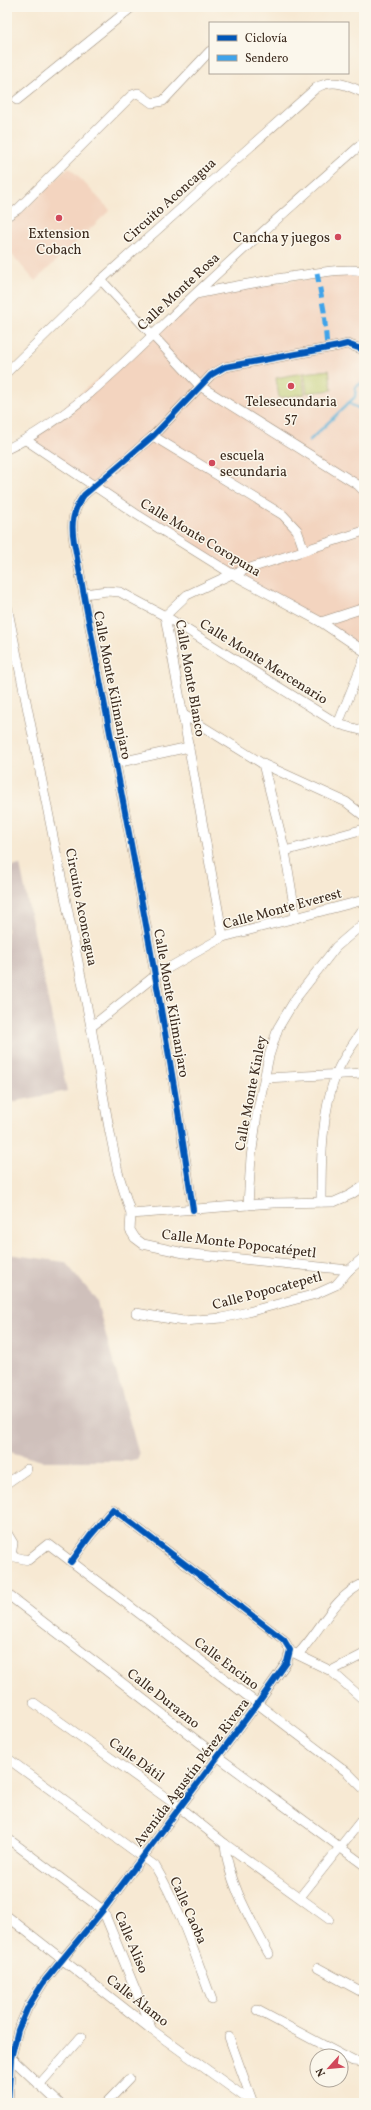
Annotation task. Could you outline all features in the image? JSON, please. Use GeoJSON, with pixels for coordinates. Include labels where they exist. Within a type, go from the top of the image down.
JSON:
{"type":"FeatureCollection","features":[{"type":"Feature","properties":{"kind":"street"},"geometry":{"type":"LineString","coordinates":[[17,100],[132,7]]}},
{"type":"Feature","properties":{"kind":"street"},"geometry":{"type":"LineString","coordinates":[[7,216],[18,210],[132,96],[138,94],[152,103],[162,101],[209,52]]}},
{"type":"Feature","properties":{"kind":"street","name":"Circuito Aconcagua"},"geometry":{"type":"LineString","coordinates":[[7,372],[101,280],[316,88],[333,82],[343,84],[364,93]]}},
{"type":"Feature","properties":{"kind":"street","name":"Calle Monte Rosa"},"geometry":{"type":"LineString","coordinates":[[26,440],[73,408],[364,142]]}},
{"type":"Feature","properties":{"kind":"street"},"geometry":{"type":"LineString","coordinates":[[196,294],[248,283],[317,273],[350,269],[364,271]]}},
{"type":"Feature","properties":{"kind":"street"},"geometry":{"type":"LineString","coordinates":[[101,280],[200,386],[358,485],[364,491]]}},
{"type":"Feature","properties":{"kind":"street","name":"Calle Monte Kilimanjaro"},"geometry":{"type":"LineString","coordinates":[[193,1210],[179,1112],[156,975],[84,594],[72,521],[78,503],[93,486],[153,436],[210,375],[225,367],[347,344],[364,350]]}},
{"type":"Feature","properties":{"kind":"street"},"geometry":{"type":"LineString","coordinates":[[153,436],[283,515],[296,530],[304,550]]}},
{"type":"Feature","properties":{"kind":"street"},"geometry":{"type":"LineString","coordinates":[[7,449],[26,440]]}},
{"type":"Feature","properties":{"kind":"street","name":"Calle Monte Coropuna"},"geometry":{"type":"LineString","coordinates":[[26,440],[93,486],[232,574],[320,622],[364,651]]}},
{"type":"Feature","properties":{"kind":"street","name":"Calle Monte Blanco"},"geometry":{"type":"LineString","coordinates":[[223,937],[184,714],[165,616],[188,595],[232,574],[364,531]]}},
{"type":"Feature","properties":{"kind":"street","name":"Calle Monte Mercenario"},"geometry":{"type":"LineString","coordinates":[[84,594],[107,591],[120,592],[165,616],[338,724],[364,731]]}},
{"type":"Feature","properties":{"kind":"street","name":"Circuito Aconcagua"},"geometry":{"type":"LineString","coordinates":[[7,606],[91,1027],[118,1172],[131,1214]]}},
{"type":"Feature","properties":{"kind":"street"},"geometry":{"type":"LineString","coordinates":[[320,622],[364,608]]}},
{"type":"Feature","properties":{"kind":"street"},"geometry":{"type":"LineString","coordinates":[[338,724],[364,659]]}},
{"type":"Feature","properties":{"kind":"street"},"geometry":{"type":"LineString","coordinates":[[184,714],[263,764],[346,802],[364,816]]}},
{"type":"Feature","properties":{"kind":"street"},"geometry":{"type":"LineString","coordinates":[[116,763],[189,748]]}},
{"type":"Feature","properties":{"kind":"street"},"geometry":{"type":"LineString","coordinates":[[263,764],[285,851],[296,918]]}},
{"type":"Feature","properties":{"kind":"street"},"geometry":{"type":"LineString","coordinates":[[285,851],[364,829]]}},
{"type":"Feature","properties":{"kind":"street","name":"Calle Monte Everest"},"geometry":{"type":"LineString","coordinates":[[91,1027],[156,975],[223,937],[364,900]]}},
{"type":"Feature","properties":{"kind":"street","name":"Calle Monte Kinley"},"geometry":{"type":"LineString","coordinates":[[248,1205],[251,1157],[264,1078],[278,1028],[296,998],[336,947],[364,923]]}},
{"type":"Feature","properties":{"kind":"street"},"geometry":{"type":"LineString","coordinates":[[321,1202],[324,1137],[331,1092],[336,1074],[364,1028]]}},
{"type":"Feature","properties":{"kind":"street"},"geometry":{"type":"LineString","coordinates":[[264,1078],[364,1073]]}},
{"type":"Feature","properties":{"kind":"street"},"geometry":{"type":"LineString","coordinates":[[131,1214],[248,1205],[334,1202],[350,1195],[364,1186]]}},
{"type":"Feature","properties":{"kind":"street","name":"Calle Monte Popocatépetl"},"geometry":{"type":"LineString","coordinates":[[131,1214],[130,1230],[135,1238],[143,1244],[184,1253],[349,1270]]}},
{"type":"Feature","properties":{"kind":"street"},"geometry":{"type":"LineString","coordinates":[[349,1270],[364,1257]]}},
{"type":"Feature","properties":{"kind":"street","name":"Calle Popocatepetl"},"geometry":{"type":"LineString","coordinates":[[136,1313],[184,1321],[222,1318],[316,1294],[336,1285],[349,1270]]}},
{"type":"Feature","properties":{"kind":"street"},"geometry":{"type":"LineString","coordinates":[[7,1483],[26,1469]]}},
{"type":"Feature","properties":{"kind":"street"},"geometry":{"type":"LineString","coordinates":[[71,1562],[90,1536],[114,1509],[284,1640],[294,1652],[331,1671],[364,1700]]}},
{"type":"Feature","properties":{"kind":"street"},"geometry":{"type":"LineString","coordinates":[[7,1533],[13,1543],[9,1559]]}},
{"type":"Feature","properties":{"kind":"street","name":"Calle Encino"},"geometry":{"type":"LineString","coordinates":[[9,1559],[28,1560],[48,1544],[347,1772],[364,1789]]}},
{"type":"Feature","properties":{"kind":"street","name":"Avenida Agustín Pérez Rivera"},"geometry":{"type":"LineString","coordinates":[[8,2103],[9,2056],[28,2007],[63,1959],[103,1910],[258,1703],[294,1652],[311,1641],[333,1607],[364,1583]]}},
{"type":"Feature","properties":{"kind":"street","name":"Calle Durazno"},"geometry":{"type":"LineString","coordinates":[[7,1594],[217,1756],[339,1848],[364,1865]]}},
{"type":"Feature","properties":{"kind":"street"},"geometry":{"type":"LineString","coordinates":[[331,1671],[364,1654]]}},
{"type":"Feature","properties":{"kind":"street","name":"Calle Dátil"},"geometry":{"type":"LineString","coordinates":[[34,1703],[179,1807],[225,1844],[301,1896],[329,1919]]}},
{"type":"Feature","properties":{"kind":"street","name":"Calle Caoba"},"geometry":{"type":"LineString","coordinates":[[7,1758],[155,1866],[167,1886],[212,2000]]}},
{"type":"Feature","properties":{"kind":"street"},"geometry":{"type":"LineString","coordinates":[[301,1896],[364,1817]]}},
{"type":"Feature","properties":{"kind":"street","name":"Calle Aliso"},"geometry":{"type":"LineString","coordinates":[[7,1838],[103,1910],[152,2030]]}},
{"type":"Feature","properties":{"kind":"street"},"geometry":{"type":"LineString","coordinates":[[225,1844],[226,1859],[237,1888],[252,1923],[269,1954]]}},
{"type":"Feature","properties":{"kind":"street","name":"Calle Álamo"},"geometry":{"type":"LineString","coordinates":[[7,1916],[152,2030],[253,2103]]}},
{"type":"Feature","properties":{"kind":"street"},"geometry":{"type":"LineString","coordinates":[[318,1968],[364,1993]]}},
{"type":"Feature","properties":{"kind":"street"},"geometry":{"type":"LineString","coordinates":[[258,2010],[352,2061],[364,2062]]}},
{"type":"Feature","properties":{"kind":"street"},"geometry":{"type":"LineString","coordinates":[[39,2085],[81,2037]]}},
{"type":"Feature","properties":{"kind":"street"},"geometry":{"type":"LineString","coordinates":[[229,2037],[253,2103]]}},
{"type":"Feature","properties":{"kind":"street"},"geometry":{"type":"LineString","coordinates":[[9,2056],[59,2103]]}},
{"type":"Feature","properties":{"kind":"street"},"geometry":{"type":"LineString","coordinates":[[106,2103],[129,2079]]}},
{"type":"Feature","properties":{"kind":"shaded area","name":"Extension Cobach"},"geometry":{"type":"Polygon","coordinates":[[[69,167],[110,210],[35,281],[7,249],[7,227],[69,167]]]}},
{"type":"Feature","properties":{"kind":"shaded area","name":"escuela secundaria"},"geometry":{"type":"Polygon","coordinates":[[[364,271],[364,651],[232,574],[26,440],[196,294],[364,271]]]}},
{"type":"Feature","properties":{"kind":"shaded area"},"geometry":{"type":"Polygon","coordinates":[[[20,865],[67,1091],[7,1103],[7,868],[20,865]]]}},
{"type":"Feature","properties":{"kind":"shaded area"},"geometry":{"type":"Polygon","coordinates":[[[7,1254],[65,1262],[96,1299],[139,1455],[137,1459],[128,1461],[42,1461],[7,1451],[7,1254]]]}},
{"type":"Feature","properties":{"kind":"green space","name":"Telesecundaria 57"},"geometry":{"type":"Polygon","coordinates":[[[329,370],[332,390],[307,393],[304,373],[329,370]]]}},
{"type":"Feature","properties":{"kind":"green space","name":"Telesecundaria 57"},"geometry":{"type":"Polygon","coordinates":[[[302,373],[305,394],[279,398],[276,378],[302,373]]]}},
{"type":"Feature","properties":{"kind":"waterway"},"geometry":{"type":"LineString","coordinates":[[309,441],[355,397],[356,387],[364,381]]}},
{"type":"Feature","properties":{"kind":"waterway"},"geometry":{"type":"LineString","coordinates":[[348,403],[364,411]]}},
{"type":"Feature","properties":{"kind":"marked path"},"geometry":{"type":"LineString","coordinates":[[317,273],[324,311],[327,348]]}},
{"type":"Feature","properties":{"kind":"cycle path"},"geometry":{"type":"LineString","coordinates":[[193,1210],[167,1042],[74,542],[73,518],[84,495],[153,436],[211,375],[225,367],[347,344],[364,350]]}},
{"type":"Feature","properties":{"kind":"cycle path"},"geometry":{"type":"LineString","coordinates":[[8,2103],[11,2058],[18,2030],[28,2007],[43,1983],[103,1910],[258,1703],[287,1662],[290,1650],[284,1640],[113,1509],[90,1536],[71,1562]]}},
{"type":"Feature","properties":{"kind":"place","name":"Extension Cobach"},"geometry":{"type":"Point","coordinates":[59,218]}},
{"type":"Feature","properties":{"kind":"place","name":"Cancha y juegos"},"geometry":{"type":"Point","coordinates":[338,237]}},
{"type":"Feature","properties":{"kind":"place","name":"Telesecundaria 57"},"geometry":{"type":"Point","coordinates":[291,386]}},
{"type":"Feature","properties":{"kind":"place","name":"escuela secundaria"},"geometry":{"type":"Point","coordinates":[212,463]}}]}
